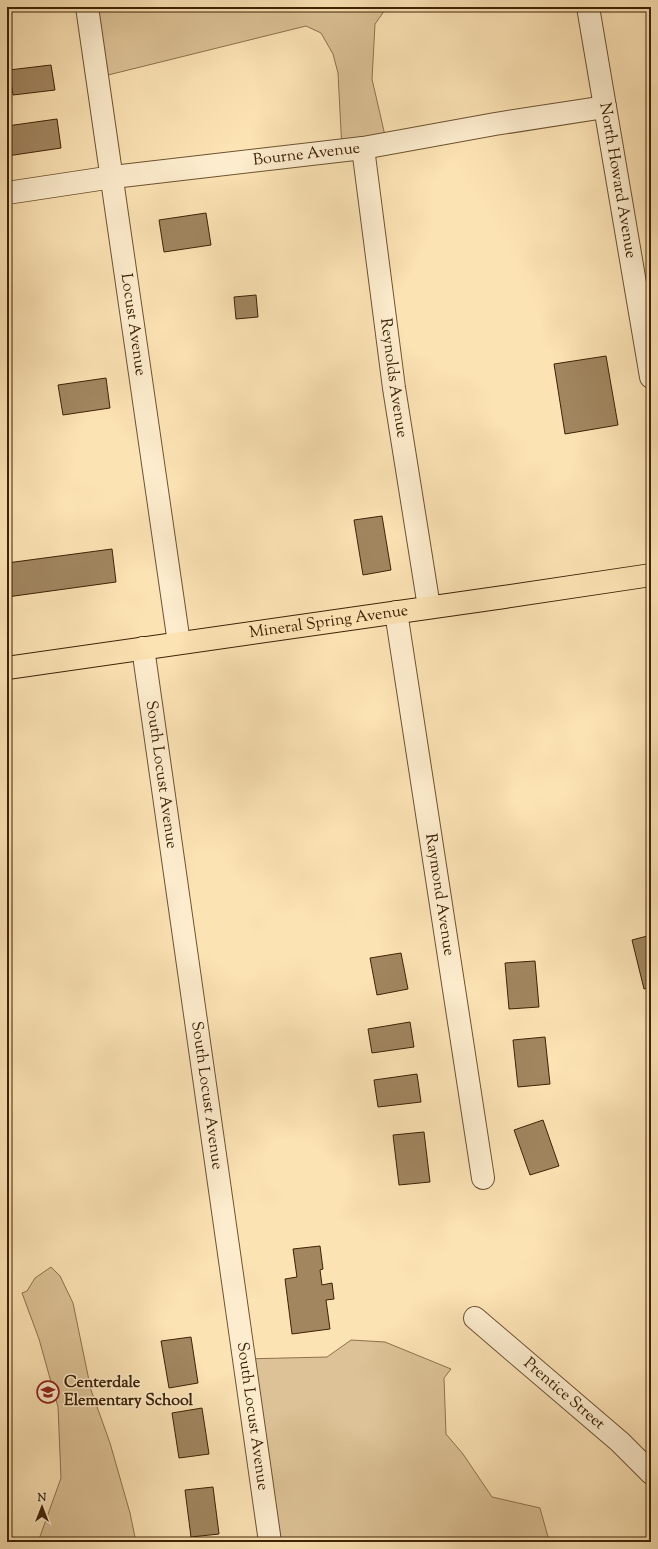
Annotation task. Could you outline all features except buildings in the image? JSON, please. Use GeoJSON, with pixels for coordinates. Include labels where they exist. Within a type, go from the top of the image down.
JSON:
{"type":"FeatureCollection","features":[{"type":"Feature","properties":{"kind":"main road","name":"Mineral Spring Avenue"},"geometry":{"type":"LineString","coordinates":[[7,668],[429,607],[504,598],[651,575]]}},
{"type":"Feature","properties":{"kind":"street","name":"Locust Avenue"},"geometry":{"type":"LineString","coordinates":[[87,7],[113,177],[178,643]]}},
{"type":"Feature","properties":{"kind":"street","name":"North Howard Avenue"},"geometry":{"type":"LineString","coordinates":[[588,7],[651,377]]}},
{"type":"Feature","properties":{"kind":"street","name":"Bourne Avenue"},"geometry":{"type":"LineString","coordinates":[[7,194],[113,177],[363,148],[495,124],[605,107]]}},
{"type":"Feature","properties":{"kind":"street","name":"Reynolds Avenue"},"geometry":{"type":"LineString","coordinates":[[363,148],[394,388],[429,607]]}},
{"type":"Feature","properties":{"kind":"street","name":"Raymond Avenue"},"geometry":{"type":"LineString","coordinates":[[396,612],[482,1178]]}},
{"type":"Feature","properties":{"kind":"street","name":"South Locust Avenue"},"geometry":{"type":"LineString","coordinates":[[143,648],[270,1542]]}},
{"type":"Feature","properties":{"kind":"street","name":"Prentice Street"},"geometry":{"type":"LineString","coordinates":[[475,1318],[620,1442],[651,1473]]}},
{"type":"Feature","properties":{"kind":"shaded area"},"geometry":{"type":"Polygon","coordinates":[[[84,7],[387,7],[375,24],[372,79],[386,140],[342,150],[338,73],[333,54],[321,33],[306,26],[96,78],[84,7]]]}},
{"type":"Feature","properties":{"kind":"shaded area"},"geometry":{"type":"Polygon","coordinates":[[[51,1267],[60,1276],[73,1303],[91,1390],[110,1443],[130,1513],[136,1542],[38,1542],[61,1478],[58,1407],[39,1339],[22,1293],[27,1291],[35,1278],[51,1267]]]}},
{"type":"Feature","properties":{"kind":"shaded area"},"geometry":{"type":"Polygon","coordinates":[[[351,1340],[385,1342],[451,1369],[444,1378],[446,1434],[463,1454],[492,1497],[540,1508],[548,1537],[543,1542],[263,1542],[243,1359],[327,1357],[351,1340]]]}},
{"type":"Feature","properties":{"kind":"place","name":"Centerdale Elementary School"},"geometry":{"type":"Point","coordinates":[48,1392]}}]}
